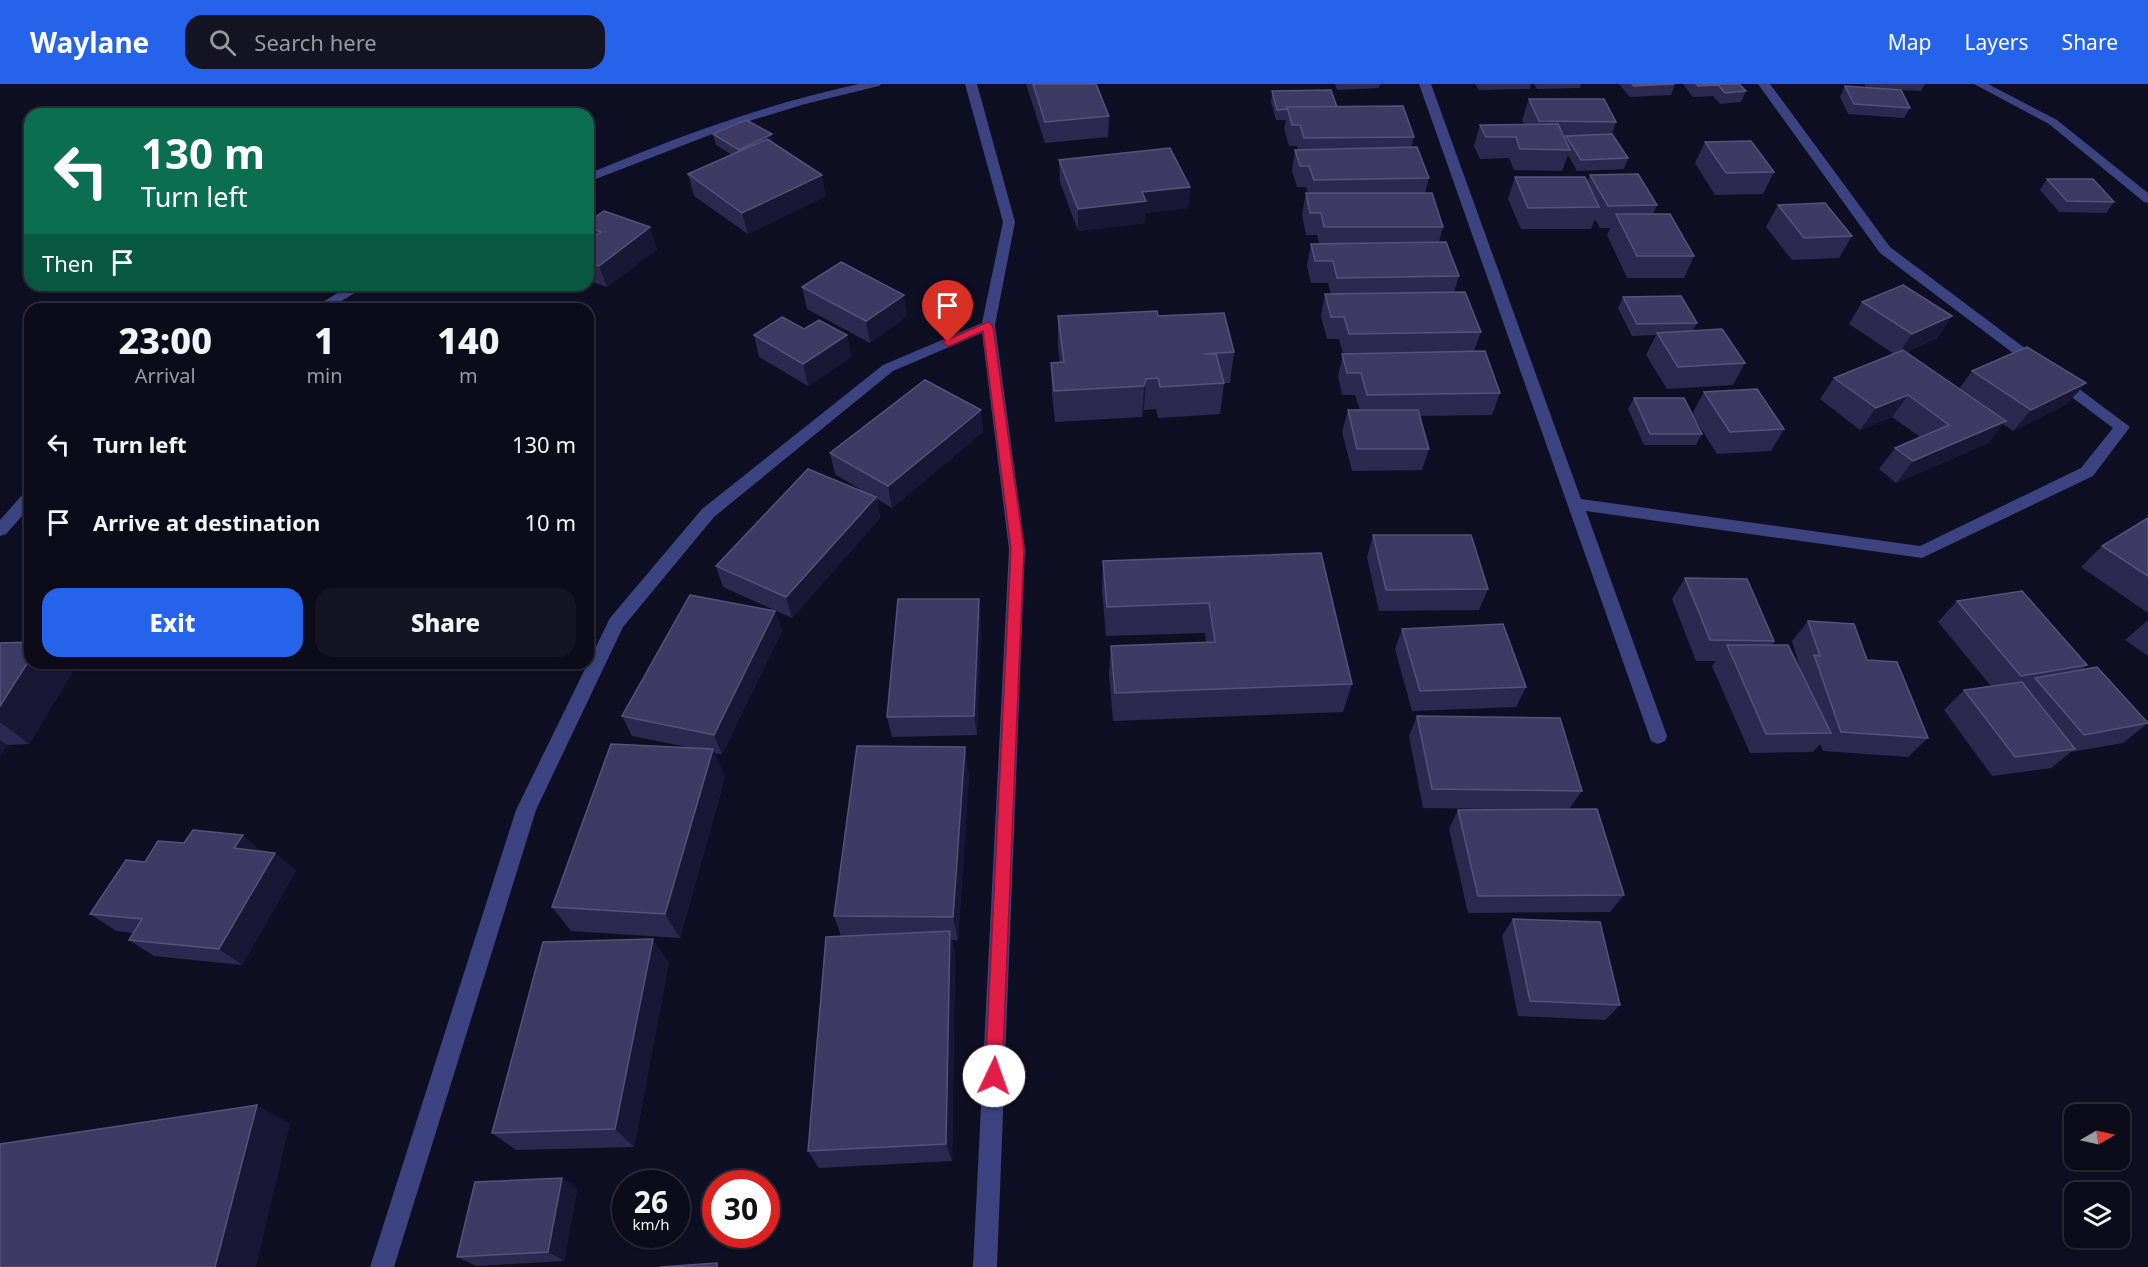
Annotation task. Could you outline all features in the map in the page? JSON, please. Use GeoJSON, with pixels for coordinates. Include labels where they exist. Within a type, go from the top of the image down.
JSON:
{"type":"FeatureCollection","features":[{"type":"Feature","properties":{"kind":"street"},"geometry":{"type":"LineString","coordinates":[[594,176],[684,138],[820,94],[875,84]]}},
{"type":"Feature","properties":{"kind":"street"},"geometry":{"type":"LineString","coordinates":[[971,84],[1009,222],[988,326],[1017,549],[985,1267]]}},
{"type":"Feature","properties":{"kind":"street"},"geometry":{"type":"LineString","coordinates":[[1425,84],[1658,736]]}},
{"type":"Feature","properties":{"kind":"street"},"geometry":{"type":"LineString","coordinates":[[1575,504],[1922,552],[2087,472],[2122,427],[1885,250],[1764,84]]}},
{"type":"Feature","properties":{"kind":"street"},"geometry":{"type":"LineString","coordinates":[[1980,84],[2053,122],[2148,199]]}},
{"type":"Feature","properties":{"kind":"street"},"geometry":{"type":"LineString","coordinates":[[329,303],[350,291]]}},
{"type":"Feature","properties":{"kind":"street"},"geometry":{"type":"LineString","coordinates":[[594,669],[616,623],[708,513],[888,368],[988,326]]}},
{"type":"Feature","properties":{"kind":"street"},"geometry":{"type":"LineString","coordinates":[[0,530],[24,504]]}},
{"type":"Feature","properties":{"kind":"street"},"geometry":{"type":"LineString","coordinates":[[381,1267],[526,810],[594,669]]}},
{"type":"Feature","properties":{"kind":"building"},"geometry":{"type":"Polygon","coordinates":[[[1033,84],[1096,84],[1109,116],[1045,122],[1033,84]]]}},
{"type":"Feature","properties":{"kind":"building"},"geometry":{"type":"Polygon","coordinates":[[[1632,84],[1675,84],[1634,86],[1632,84]]]}},
{"type":"Feature","properties":{"kind":"building"},"geometry":{"type":"Polygon","coordinates":[[[1696,84],[1739,84],[1746,91],[1725,93],[1718,85],[1698,86],[1696,84]]]}},
{"type":"Feature","properties":{"kind":"building"},"geometry":{"type":"Polygon","coordinates":[[[1845,86],[1901,90],[1910,108],[1854,104],[1845,86]]]}},
{"type":"Feature","properties":{"kind":"building"},"geometry":{"type":"Polygon","coordinates":[[[1331,90],[1337,107],[1287,107],[1287,109],[1277,110],[1272,91],[1331,90]]]}},
{"type":"Feature","properties":{"kind":"building"},"geometry":{"type":"Polygon","coordinates":[[[1529,99],[1604,99],[1616,122],[1539,121],[1529,99]]]}},
{"type":"Feature","properties":{"kind":"building"},"geometry":{"type":"Polygon","coordinates":[[[1403,106],[1414,137],[1304,138],[1300,125],[1292,125],[1287,107],[1403,106]]]}},
{"type":"Feature","properties":{"kind":"building"},"geometry":{"type":"Polygon","coordinates":[[[746,120],[772,134],[739,150],[713,134],[746,120]]]}},
{"type":"Feature","properties":{"kind":"building"},"geometry":{"type":"Polygon","coordinates":[[[1558,124],[1570,150],[1520,149],[1516,137],[1486,137],[1480,125],[1558,124]]]}},
{"type":"Feature","properties":{"kind":"building"},"geometry":{"type":"Polygon","coordinates":[[[1612,134],[1628,158],[1581,160],[1566,136],[1612,134]]]}},
{"type":"Feature","properties":{"kind":"building"},"geometry":{"type":"Polygon","coordinates":[[[767,139],[822,175],[742,213],[688,174],[767,139]]]}},
{"type":"Feature","properties":{"kind":"building"},"geometry":{"type":"Polygon","coordinates":[[[1751,141],[1774,172],[1726,173],[1705,142],[1751,141]]]}},
{"type":"Feature","properties":{"kind":"building"},"geometry":{"type":"Polygon","coordinates":[[[1417,147],[1429,178],[1314,180],[1309,166],[1300,166],[1295,150],[1417,147]]]}},
{"type":"Feature","properties":{"kind":"building"},"geometry":{"type":"Polygon","coordinates":[[[1170,148],[1190,187],[1142,192],[1146,201],[1078,209],[1059,160],[1170,148]]]}},
{"type":"Feature","properties":{"kind":"building"},"geometry":{"type":"Polygon","coordinates":[[[1638,174],[1657,205],[1608,206],[1590,175],[1638,174]]]}},
{"type":"Feature","properties":{"kind":"building"},"geometry":{"type":"Polygon","coordinates":[[[1515,177],[1585,177],[1599,207],[1528,208],[1515,177]]]}},
{"type":"Feature","properties":{"kind":"building"},"geometry":{"type":"Polygon","coordinates":[[[2047,179],[2093,179],[2114,202],[2067,201],[2047,179]]]}},
{"type":"Feature","properties":{"kind":"building"},"geometry":{"type":"Polygon","coordinates":[[[1306,193],[1432,193],[1443,227],[1324,227],[1321,213],[1310,213],[1306,193]]]}},
{"type":"Feature","properties":{"kind":"building"},"geometry":{"type":"Polygon","coordinates":[[[1825,203],[1852,236],[1804,238],[1778,205],[1825,203]]]}},
{"type":"Feature","properties":{"kind":"building"},"geometry":{"type":"Polygon","coordinates":[[[604,211],[650,227],[599,266],[594,264],[594,237],[601,232],[594,229],[594,218],[604,211]]]}},
{"type":"Feature","properties":{"kind":"building"},"geometry":{"type":"Polygon","coordinates":[[[1616,214],[1670,214],[1694,256],[1637,256],[1616,214]]]}},
{"type":"Feature","properties":{"kind":"building"},"geometry":{"type":"Polygon","coordinates":[[[1446,242],[1459,276],[1337,278],[1333,261],[1315,261],[1311,244],[1446,242]]]}},
{"type":"Feature","properties":{"kind":"building"},"geometry":{"type":"Polygon","coordinates":[[[841,262],[904,295],[866,321],[802,287],[841,262]]]}},
{"type":"Feature","properties":{"kind":"building"},"geometry":{"type":"Polygon","coordinates":[[[1903,285],[1952,316],[1912,334],[1862,302],[1903,285]]]}},
{"type":"Feature","properties":{"kind":"building"},"geometry":{"type":"Polygon","coordinates":[[[1465,292],[1481,332],[1349,334],[1344,317],[1331,317],[1325,294],[1465,292]]]}},
{"type":"Feature","properties":{"kind":"building"},"geometry":{"type":"Polygon","coordinates":[[[1681,296],[1697,323],[1637,324],[1623,297],[1681,296]]]}},
{"type":"Feature","properties":{"kind":"building"},"geometry":{"type":"Polygon","coordinates":[[[1157,311],[1158,316],[1224,313],[1234,352],[1204,354],[1216,354],[1224,383],[1160,387],[1158,378],[1146,379],[1144,386],[1054,391],[1051,363],[1064,362],[1058,316],[1157,311]]]}},
{"type":"Feature","properties":{"kind":"building"},"geometry":{"type":"Polygon","coordinates":[[[782,317],[804,329],[819,320],[847,335],[803,364],[754,335],[782,317]]]}},
{"type":"Feature","properties":{"kind":"building"},"geometry":{"type":"Polygon","coordinates":[[[1722,329],[1745,363],[1678,367],[1657,333],[1722,329]]]}},
{"type":"Feature","properties":{"kind":"building"},"geometry":{"type":"Polygon","coordinates":[[[2027,347],[2086,383],[2031,410],[1972,371],[2027,347]]]}},
{"type":"Feature","properties":{"kind":"building"},"geometry":{"type":"Polygon","coordinates":[[[1903,350],[2006,421],[1913,461],[1895,448],[1949,425],[1908,395],[1876,408],[1834,378],[1903,350]]]}},
{"type":"Feature","properties":{"kind":"building"},"geometry":{"type":"Polygon","coordinates":[[[1485,351],[1500,393],[1367,395],[1361,373],[1347,373],[1342,354],[1485,351]]]}},
{"type":"Feature","properties":{"kind":"building"},"geometry":{"type":"Polygon","coordinates":[[[925,380],[981,410],[888,486],[830,453],[925,380]]]}},
{"type":"Feature","properties":{"kind":"building"},"geometry":{"type":"Polygon","coordinates":[[[1757,389],[1784,429],[1730,432],[1704,392],[1757,389]]]}},
{"type":"Feature","properties":{"kind":"building"},"geometry":{"type":"Polygon","coordinates":[[[1634,398],[1684,398],[1702,434],[1650,434],[1634,398]]]}},
{"type":"Feature","properties":{"kind":"building"},"geometry":{"type":"Polygon","coordinates":[[[1348,410],[1418,410],[1429,449],[1357,449],[1348,410]]]}},
{"type":"Feature","properties":{"kind":"building"},"geometry":{"type":"Polygon","coordinates":[[[808,469],[876,497],[786,597],[716,566],[808,469]]]}},
{"type":"Feature","properties":{"kind":"building"},"geometry":{"type":"Polygon","coordinates":[[[2148,518],[2148,576],[2102,546],[2148,518]]]}},
{"type":"Feature","properties":{"kind":"building"},"geometry":{"type":"Polygon","coordinates":[[[1373,535],[1471,535],[1488,589],[1386,590],[1373,535]]]}},
{"type":"Feature","properties":{"kind":"building"},"geometry":{"type":"Polygon","coordinates":[[[1321,553],[1352,684],[1115,693],[1111,646],[1215,642],[1209,603],[1107,607],[1103,561],[1321,553]]]}},
{"type":"Feature","properties":{"kind":"building"},"geometry":{"type":"Polygon","coordinates":[[[1685,578],[1747,579],[1774,641],[1710,640],[1685,578]]]}},
{"type":"Feature","properties":{"kind":"building"},"geometry":{"type":"Polygon","coordinates":[[[2022,591],[2087,665],[2021,676],[1957,601],[2022,591]]]}},
{"type":"Feature","properties":{"kind":"building"},"geometry":{"type":"Polygon","coordinates":[[[690,595],[775,611],[714,735],[622,716],[690,595]]]}},
{"type":"Feature","properties":{"kind":"building"},"geometry":{"type":"Polygon","coordinates":[[[898,599],[979,599],[974,716],[887,717],[898,599]]]}},
{"type":"Feature","properties":{"kind":"building"},"geometry":{"type":"Polygon","coordinates":[[[1808,621],[1854,624],[1867,660],[1897,662],[1928,738],[1841,732],[1814,655],[1820,656],[1808,621]]]}},
{"type":"Feature","properties":{"kind":"building"},"geometry":{"type":"Polygon","coordinates":[[[1503,624],[1526,687],[1420,691],[1402,629],[1503,624]]]}},
{"type":"Feature","properties":{"kind":"building"},"geometry":{"type":"Polygon","coordinates":[[[24,642],[24,668],[0,706],[0,643],[24,642]]]}},
{"type":"Feature","properties":{"kind":"building"},"geometry":{"type":"Polygon","coordinates":[[[1727,645],[1788,645],[1831,733],[1766,734],[1727,645]]]}},
{"type":"Feature","properties":{"kind":"building"},"geometry":{"type":"Polygon","coordinates":[[[2097,667],[2148,723],[2084,735],[2035,678],[2097,667]]]}},
{"type":"Feature","properties":{"kind":"building"},"geometry":{"type":"Polygon","coordinates":[[[2022,682],[2075,749],[2015,757],[1964,690],[2022,682]]]}},
{"type":"Feature","properties":{"kind":"building"},"geometry":{"type":"Polygon","coordinates":[[[1417,716],[1560,718],[1582,791],[1432,789],[1417,716]]]}},
{"type":"Feature","properties":{"kind":"building"},"geometry":{"type":"Polygon","coordinates":[[[611,744],[713,749],[665,914],[552,907],[611,744]]]}},
{"type":"Feature","properties":{"kind":"building"},"geometry":{"type":"Polygon","coordinates":[[[857,746],[965,747],[953,917],[834,916],[857,746]]]}},
{"type":"Feature","properties":{"kind":"building"},"geometry":{"type":"Polygon","coordinates":[[[1597,809],[1624,895],[1478,896],[1458,810],[1597,809]]]}},
{"type":"Feature","properties":{"kind":"building"},"geometry":{"type":"Polygon","coordinates":[[[193,830],[243,835],[234,848],[275,853],[219,949],[129,940],[142,919],[90,914],[126,860],[145,862],[158,841],[184,843],[193,830]]]}},
{"type":"Feature","properties":{"kind":"building"},"geometry":{"type":"Polygon","coordinates":[[[1513,919],[1600,922],[1620,1005],[1530,1001],[1513,919]]]}},
{"type":"Feature","properties":{"kind":"building"},"geometry":{"type":"Polygon","coordinates":[[[950,931],[946,1144],[808,1151],[826,937],[950,931]]]}},
{"type":"Feature","properties":{"kind":"building"},"geometry":{"type":"Polygon","coordinates":[[[653,939],[615,1129],[492,1133],[543,942],[653,939]]]}},
{"type":"Feature","properties":{"kind":"building"},"geometry":{"type":"Polygon","coordinates":[[[257,1105],[215,1267],[0,1267],[0,1144],[257,1105]]]}},
{"type":"Feature","properties":{"kind":"building"},"geometry":{"type":"Polygon","coordinates":[[[562,1178],[548,1252],[457,1257],[475,1182],[562,1178]]]}},
{"type":"Feature","properties":{"kind":"building"},"geometry":{"type":"Polygon","coordinates":[[[717,1263],[717,1267],[660,1267],[717,1263]]]}},
{"type":"Feature","properties":{"kind":"route"},"geometry":{"type":"LineString","coordinates":[[948,342],[988,326],[1017,549],[994,1076]]}}]}
